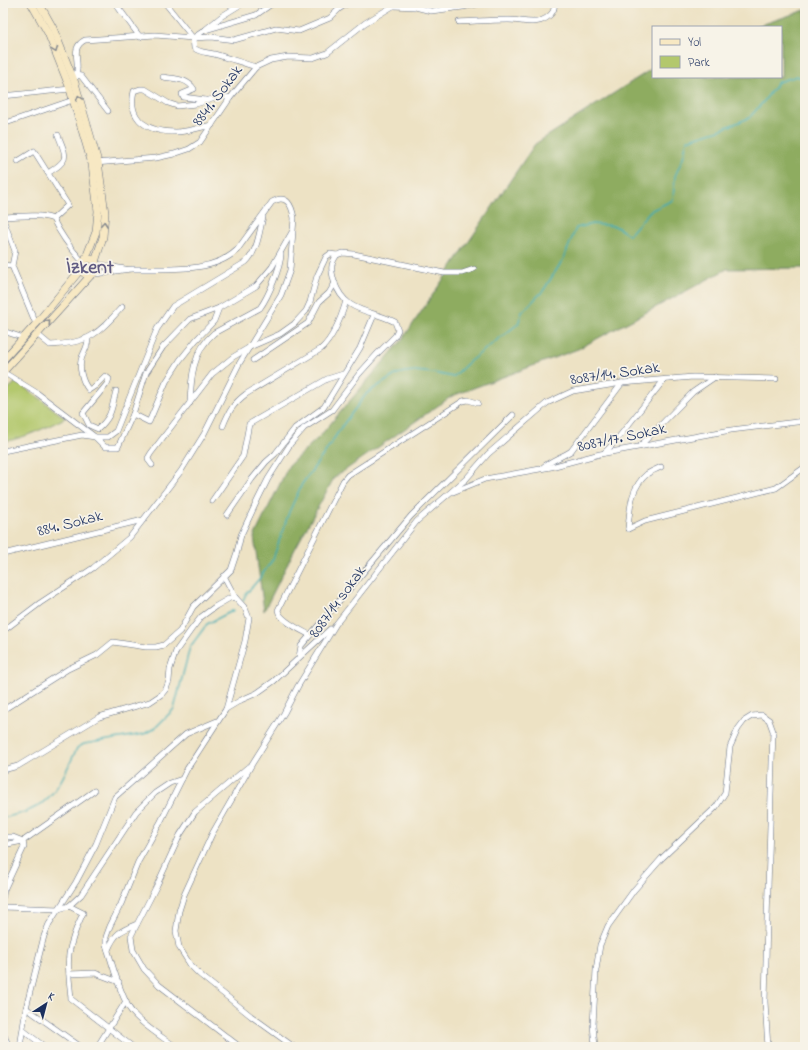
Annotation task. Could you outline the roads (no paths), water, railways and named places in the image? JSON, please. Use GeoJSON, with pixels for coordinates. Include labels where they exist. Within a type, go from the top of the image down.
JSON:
{"type":"FeatureCollection","features":[{"type":"Feature","properties":{"kind":"street"},"geometry":{"type":"LineString","coordinates":[[3,360],[36,324],[83,264],[96,232],[98,218],[95,163],[73,100],[71,86],[48,33],[31,3]]}},
{"type":"Feature","properties":{"kind":"street"},"geometry":{"type":"LineString","coordinates":[[39,3],[53,28],[95,163],[105,213],[103,237],[96,263],[97,269],[3,372],[37,393],[95,437],[105,447],[118,447],[133,414],[146,373],[163,347],[190,319],[219,308],[256,286],[272,267],[293,231]]}},
{"type":"Feature","properties":{"kind":"street"},"geometry":{"type":"LineString","coordinates":[[115,3],[140,37]]}},
{"type":"Feature","properties":{"kind":"street"},"geometry":{"type":"LineString","coordinates":[[165,3],[193,38],[194,48],[198,52],[215,54],[239,63],[256,67]]}},
{"type":"Feature","properties":{"kind":"street"},"geometry":{"type":"LineString","coordinates":[[193,38],[222,16],[243,3]]}},
{"type":"Feature","properties":{"kind":"street"},"geometry":{"type":"LineString","coordinates":[[205,30],[256,15],[273,3]]}},
{"type":"Feature","properties":{"kind":"street"},"geometry":{"type":"LineString","coordinates":[[71,86],[78,71],[76,53],[77,47],[85,40],[170,35],[193,38],[212,37],[234,40],[276,28],[299,31],[330,18],[348,3]]}},
{"type":"Feature","properties":{"kind":"street"},"geometry":{"type":"LineString","coordinates":[[403,6],[408,3]]}},
{"type":"Feature","properties":{"kind":"street"},"geometry":{"type":"LineString","coordinates":[[396,5],[415,7],[431,11],[482,3]]}},
{"type":"Feature","properties":{"kind":"street"},"geometry":{"type":"LineString","coordinates":[[459,22],[494,20],[541,21],[550,16],[555,6],[554,3]]}},
{"type":"Feature","properties":{"kind":"street","name":"8841. Sokak"},"geometry":{"type":"LineString","coordinates":[[95,163],[156,158],[189,149],[200,142],[230,98],[256,67],[271,60],[288,57],[313,58],[322,56],[365,24],[396,5]]}},
{"type":"Feature","properties":{"kind":"street"},"geometry":{"type":"LineString","coordinates":[[76,75],[81,76],[108,111]]}},
{"type":"Feature","properties":{"kind":"street"},"geometry":{"type":"LineString","coordinates":[[163,77],[188,81],[191,84],[194,89],[182,94],[183,98],[209,100]]}},
{"type":"Feature","properties":{"kind":"street"},"geometry":{"type":"LineString","coordinates":[[3,96],[71,86]]}},
{"type":"Feature","properties":{"kind":"street"},"geometry":{"type":"LineString","coordinates":[[212,125],[176,132],[160,131],[147,127],[135,117],[131,102],[134,92],[140,89],[145,89],[168,103],[177,106],[196,104],[222,96],[230,98]]}},
{"type":"Feature","properties":{"kind":"street"},"geometry":{"type":"LineString","coordinates":[[3,124],[73,100]]}},
{"type":"Feature","properties":{"kind":"street"},"geometry":{"type":"LineString","coordinates":[[48,173],[62,164],[65,159],[65,153],[58,135]]}},
{"type":"Feature","properties":{"kind":"street"},"geometry":{"type":"LineString","coordinates":[[18,161],[34,151],[68,205],[53,219]]}},
{"type":"Feature","properties":{"kind":"street"},"geometry":{"type":"LineString","coordinates":[[3,631],[40,603],[93,568],[130,537],[180,471],[204,434],[239,364],[281,295],[290,270],[294,218],[293,210],[286,200],[279,198],[272,202],[237,250],[222,261],[187,268],[132,270],[92,275],[84,274],[83,264],[59,232],[53,219],[49,217],[37,216],[3,218],[15,251],[12,266],[36,324]]}},
{"type":"Feature","properties":{"kind":"street"},"geometry":{"type":"LineString","coordinates":[[3,451],[82,435],[108,437],[116,430],[157,329],[172,306],[246,262],[252,256],[256,248],[264,214]]}},
{"type":"Feature","properties":{"kind":"street"},"geometry":{"type":"LineString","coordinates":[[190,404],[190,380],[193,367],[200,350],[205,342],[214,333],[260,308],[278,270],[281,252]]}},
{"type":"Feature","properties":{"kind":"street"},"geometry":{"type":"LineString","coordinates":[[152,465],[148,458],[151,453],[212,374],[227,361],[250,347],[280,334],[294,324],[306,311],[317,276],[326,257],[330,254],[354,254],[444,274],[462,273],[474,269]]}},
{"type":"Feature","properties":{"kind":"street"},"geometry":{"type":"LineString","coordinates":[[3,710],[68,669],[97,655],[113,642],[146,647],[164,645],[180,631],[193,607],[231,570],[241,535],[268,479],[291,443],[304,428],[332,410],[359,374],[395,336],[398,330],[395,322],[354,307],[346,301],[335,283],[332,272],[331,265],[337,255]]}},
{"type":"Feature","properties":{"kind":"street"},"geometry":{"type":"LineString","coordinates":[[83,264],[91,260],[96,263],[132,270]]}},
{"type":"Feature","properties":{"kind":"street"},"geometry":{"type":"LineString","coordinates":[[3,265],[12,266]]}},
{"type":"Feature","properties":{"kind":"street"},"geometry":{"type":"LineString","coordinates":[[253,360],[308,323],[319,302],[335,283]]}},
{"type":"Feature","properties":{"kind":"street"},"geometry":{"type":"LineString","coordinates":[[223,426],[232,407],[237,401],[321,349],[328,342],[346,301]]}},
{"type":"Feature","properties":{"kind":"street"},"geometry":{"type":"LineString","coordinates":[[38,335],[50,345],[66,344],[88,339],[100,330],[122,307]]}},
{"type":"Feature","properties":{"kind":"street"},"geometry":{"type":"LineString","coordinates":[[133,414],[149,422],[166,382],[180,360],[214,321],[219,308]]}},
{"type":"Feature","properties":{"kind":"street"},"geometry":{"type":"LineString","coordinates":[[227,515],[252,479],[266,462],[275,454],[295,428],[324,407],[360,348],[374,315]]}},
{"type":"Feature","properties":{"kind":"street"},"geometry":{"type":"LineString","coordinates":[[3,331],[24,338]]}},
{"type":"Feature","properties":{"kind":"street"},"geometry":{"type":"LineString","coordinates":[[88,339],[88,346],[82,357],[82,380],[89,390],[105,376],[109,379],[107,384],[83,413],[89,425],[98,428],[107,420],[116,391]]}},
{"type":"Feature","properties":{"kind":"street"},"geometry":{"type":"LineString","coordinates":[[212,502],[243,456],[250,424],[327,379],[343,374]]}},
{"type":"Feature","properties":{"kind":"street","name":"8087/14. Sokak"},"geometry":{"type":"LineString","coordinates":[[447,494],[466,479],[488,454],[547,404],[573,391],[622,383],[694,377],[776,379]]}},
{"type":"Feature","properties":{"kind":"street"},"geometry":{"type":"LineString","coordinates":[[640,447],[693,392],[715,377]]}},
{"type":"Feature","properties":{"kind":"street"},"geometry":{"type":"LineString","coordinates":[[604,453],[614,443],[664,380]]}},
{"type":"Feature","properties":{"kind":"street"},"geometry":{"type":"LineString","coordinates":[[541,468],[551,461],[563,457],[571,451],[622,383]]}},
{"type":"Feature","properties":{"kind":"street"},"geometry":{"type":"LineString","coordinates":[[310,635],[283,620],[278,613],[278,610],[343,480],[348,475],[463,401],[468,400],[478,403]]}},
{"type":"Feature","properties":{"kind":"street"},"geometry":{"type":"LineString","coordinates":[[299,657],[301,646],[411,516],[513,415]]}},
{"type":"Feature","properties":{"kind":"street","name":"8087/17. Sokak"},"geometry":{"type":"LineString","coordinates":[[447,494],[485,479],[541,468],[604,453],[731,430],[805,421]]}},
{"type":"Feature","properties":{"kind":"street"},"geometry":{"type":"LineString","coordinates":[[661,467],[648,473],[637,486],[631,501],[628,529],[645,521],[776,488],[805,467]]}},
{"type":"Feature","properties":{"kind":"street","name":"8087/14 sokak"},"geometry":{"type":"LineString","coordinates":[[252,764],[284,713],[298,686],[336,624],[417,521],[447,494]]}},
{"type":"Feature","properties":{"kind":"street","name":"884. Sokak"},"geometry":{"type":"LineString","coordinates":[[3,554],[143,520]]}},
{"type":"Feature","properties":{"kind":"street"},"geometry":{"type":"LineString","coordinates":[[224,576],[235,597],[245,608],[249,618],[245,641],[233,685],[226,704],[226,709]]}},
{"type":"Feature","properties":{"kind":"street"},"geometry":{"type":"LineString","coordinates":[[3,770],[18,766],[99,717],[150,702],[162,694],[169,681],[170,669],[176,651],[201,617],[216,606],[230,598],[235,597]]}},
{"type":"Feature","properties":{"kind":"street"},"geometry":{"type":"LineString","coordinates":[[176,1047],[131,1012],[106,945],[106,937],[110,926],[121,904],[138,862],[196,752],[226,709],[257,693],[274,681],[336,624]]}},
{"type":"Feature","properties":{"kind":"street"},"geometry":{"type":"LineString","coordinates":[[595,1047],[593,1025],[596,970],[600,945],[608,926],[634,890],[662,858],[716,807],[725,793],[730,747],[738,729],[744,721],[752,716],[762,715],[769,720],[773,731],[765,1002],[768,1047]]}},
{"type":"Feature","properties":{"kind":"street"},"geometry":{"type":"LineString","coordinates":[[20,1047],[26,1008],[44,936],[52,919],[96,844],[115,797],[186,734],[218,720]]}},
{"type":"Feature","properties":{"kind":"street"},"geometry":{"type":"LineString","coordinates":[[240,1047],[159,985],[144,969],[132,950],[130,936],[157,885],[180,835],[196,812],[252,764]]}},
{"type":"Feature","properties":{"kind":"street"},"geometry":{"type":"LineString","coordinates":[[252,764],[212,834],[184,895],[179,911],[176,931],[181,952],[199,974],[251,1016],[294,1047]]}},
{"type":"Feature","properties":{"kind":"street"},"geometry":{"type":"LineString","coordinates":[[3,907],[59,909],[69,906],[81,895],[136,812],[155,793],[170,783],[182,779]]}},
{"type":"Feature","properties":{"kind":"street"},"geometry":{"type":"LineString","coordinates":[[3,845],[23,842],[94,791]]}},
{"type":"Feature","properties":{"kind":"street"},"geometry":{"type":"LineString","coordinates":[[3,837],[13,837],[23,842]]}},
{"type":"Feature","properties":{"kind":"street"},"geometry":{"type":"LineString","coordinates":[[3,896],[4,890],[24,847],[23,842]]}},
{"type":"Feature","properties":{"kind":"street"},"geometry":{"type":"LineString","coordinates":[[69,906],[83,912],[69,955],[69,974],[72,999],[133,1047]]}},
{"type":"Feature","properties":{"kind":"street"},"geometry":{"type":"LineString","coordinates":[[108,950],[113,938],[119,933],[137,924]]}},
{"type":"Feature","properties":{"kind":"street"},"geometry":{"type":"LineString","coordinates":[[69,974],[95,973],[119,982]]}},
{"type":"Feature","properties":{"kind":"street"},"geometry":{"type":"LineString","coordinates":[[96,1047],[126,1001]]}},
{"type":"Feature","properties":{"kind":"street"},"geometry":{"type":"LineString","coordinates":[[26,1008],[81,1047]]}},
{"type":"Feature","properties":{"kind":"street"},"geometry":{"type":"LineString","coordinates":[[23,1030],[45,1047]]}},
{"type":"Feature","properties":{"kind":"street"},"geometry":{"type":"LineString","coordinates":[[3,1033],[9,1047]]}},
{"type":"Feature","properties":{"kind":"waterway"},"geometry":{"type":"LineString","coordinates":[[243,600],[273,559],[289,512],[302,484],[367,393],[397,374],[405,372],[415,371],[453,377],[470,361],[518,324],[522,312],[543,291],[564,258],[576,228],[592,224],[615,226],[629,235],[650,211],[673,200],[675,176],[683,158],[687,140],[719,130],[749,118],[778,82],[797,76],[805,80]]}},
{"type":"Feature","properties":{"kind":"waterway"},"geometry":{"type":"LineString","coordinates":[[3,818],[20,814],[32,809],[50,796],[61,781],[77,748],[84,744],[144,734],[155,728],[174,709],[190,647],[207,624],[234,610]]}},
{"type":"Feature","properties":{"kind":"district","name":"İzkent"},"geometry":{"type":"Point","coordinates":[90,268]}}]}
